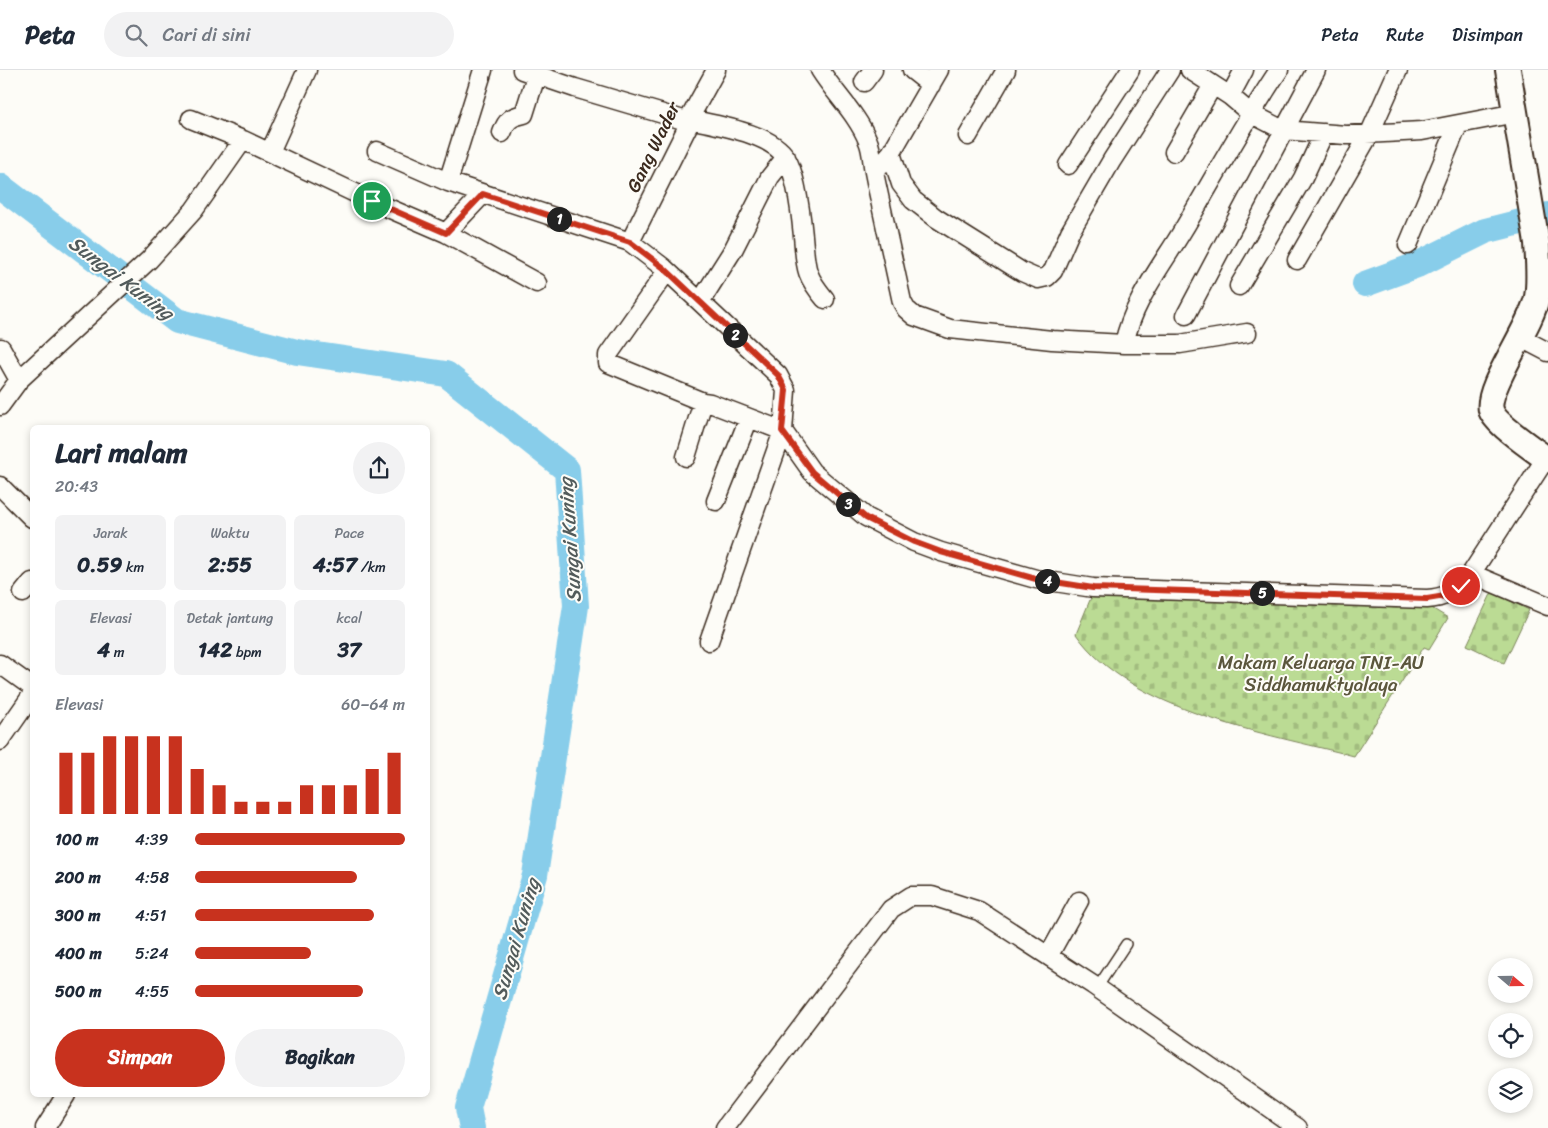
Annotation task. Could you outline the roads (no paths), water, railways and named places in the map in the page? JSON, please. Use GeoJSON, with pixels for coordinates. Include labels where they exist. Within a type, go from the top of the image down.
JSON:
{"type":"FeatureCollection","features":[{"type":"Feature","properties":{"kind":"street"},"geometry":{"type":"LineString","coordinates":[[270,152],[307,70]]}},
{"type":"Feature","properties":{"kind":"street"},"geometry":{"type":"LineString","coordinates":[[448,182],[483,70]]}},
{"type":"Feature","properties":{"kind":"street"},"geometry":{"type":"LineString","coordinates":[[487,70],[498,70]]}},
{"type":"Feature","properties":{"kind":"street","name":"Gang Wader"},"geometry":{"type":"LineString","coordinates":[[630,242],[716,70]]}},
{"type":"Feature","properties":{"kind":"street"},"geometry":{"type":"LineString","coordinates":[[820,70],[851,111],[869,143],[902,302],[906,310],[914,316],[950,329],[1052,340],[1124,344],[1180,344],[1247,333]]}},
{"type":"Feature","properties":{"kind":"street"},"geometry":{"type":"LineString","coordinates":[[874,172],[891,153],[935,78],[912,70]]}},
{"type":"Feature","properties":{"kind":"street"},"geometry":{"type":"LineString","coordinates":[[968,136],[1006,70]]}},
{"type":"Feature","properties":{"kind":"street"},"geometry":{"type":"LineString","coordinates":[[1068,165],[1130,70]]}},
{"type":"Feature","properties":{"kind":"street"},"geometry":{"type":"LineString","coordinates":[[891,153],[901,184],[913,200],[936,218],[1022,272],[1038,279],[1047,277],[1053,271],[1075,224],[1170,70]]}},
{"type":"Feature","properties":{"kind":"street"},"geometry":{"type":"LineString","coordinates":[[1190,70],[1230,96],[1250,113],[1283,130],[1369,135],[1422,131],[1516,113]]}},
{"type":"Feature","properties":{"kind":"street"},"geometry":{"type":"LineString","coordinates":[[1230,96],[1244,70]]}},
{"type":"Feature","properties":{"kind":"street"},"geometry":{"type":"LineString","coordinates":[[1124,344],[1128,322],[1138,301],[1250,113],[1279,70]]}},
{"type":"Feature","properties":{"kind":"street"},"geometry":{"type":"LineString","coordinates":[[1186,315],[1316,70]]}},
{"type":"Feature","properties":{"kind":"street"},"geometry":{"type":"LineString","coordinates":[[1298,260],[1369,135],[1398,70]]}},
{"type":"Feature","properties":{"kind":"street"},"geometry":{"type":"LineString","coordinates":[[666,271],[608,355],[608,363],[703,402],[782,431],[812,472],[866,518],[914,542],[941,552],[1058,584],[1093,588],[1427,599],[1445,596],[1454,592],[1472,574],[1547,459],[1494,417],[1490,402],[1495,385],[1521,338],[1537,297],[1543,270],[1529,203],[1508,70]]}},
{"type":"Feature","properties":{"kind":"street"},"geometry":{"type":"LineString","coordinates":[[502,133],[505,123],[515,114],[524,114],[529,73],[689,121],[756,136],[776,147],[786,157],[792,173],[803,235],[806,269],[814,286],[825,299]]}},
{"type":"Feature","properties":{"kind":"street"},"geometry":{"type":"LineString","coordinates":[[1174,152],[1213,85]]}},
{"type":"Feature","properties":{"kind":"street"},"geometry":{"type":"LineString","coordinates":[[191,119],[270,152],[372,201],[446,233],[537,283]]}},
{"type":"Feature","properties":{"kind":"street"},"geometry":{"type":"LineString","coordinates":[[1408,245],[1458,125]]}},
{"type":"Feature","properties":{"kind":"street"},"geometry":{"type":"LineString","coordinates":[[1238,286],[1303,178],[1324,133]]}},
{"type":"Feature","properties":{"kind":"street"},"geometry":{"type":"LineString","coordinates":[[0,406],[19,380],[149,260],[194,210],[243,140]]}},
{"type":"Feature","properties":{"kind":"street"},"geometry":{"type":"LineString","coordinates":[[377,151],[448,182],[630,242],[666,271],[778,375],[786,390],[782,431],[709,640]]}},
{"type":"Feature","properties":{"kind":"street"},"geometry":{"type":"LineString","coordinates":[[700,302],[733,250],[770,178],[786,157]]}},
{"type":"Feature","properties":{"kind":"street"},"geometry":{"type":"LineString","coordinates":[[446,233],[483,194]]}},
{"type":"Feature","properties":{"kind":"street"},"geometry":{"type":"LineString","coordinates":[[1521,338],[1548,352]]}},
{"type":"Feature","properties":{"kind":"street"},"geometry":{"type":"LineString","coordinates":[[1,348],[19,380]]}},
{"type":"Feature","properties":{"kind":"street"},"geometry":{"type":"LineString","coordinates":[[686,457],[703,402]]}},
{"type":"Feature","properties":{"kind":"street"},"geometry":{"type":"LineString","coordinates":[[716,501],[749,418]]}},
{"type":"Feature","properties":{"kind":"street"},"geometry":{"type":"LineString","coordinates":[[0,486],[30,516]]}},
{"type":"Feature","properties":{"kind":"street"},"geometry":{"type":"LineString","coordinates":[[1472,574],[1548,606]]}},
{"type":"Feature","properties":{"kind":"street"},"geometry":{"type":"LineString","coordinates":[[0,664],[30,686]]}},
{"type":"Feature","properties":{"kind":"street"},"geometry":{"type":"LineString","coordinates":[[0,741],[30,698]]}},
{"type":"Feature","properties":{"kind":"street"},"geometry":{"type":"LineString","coordinates":[[724,1128],[891,908],[911,896],[932,896],[979,911],[1049,955],[1298,1128]]}},
{"type":"Feature","properties":{"kind":"street"},"geometry":{"type":"LineString","coordinates":[[1049,955],[1079,901]]}},
{"type":"Feature","properties":{"kind":"street"},"geometry":{"type":"LineString","coordinates":[[44,1128],[65,1097]]}},
{"type":"Feature","properties":{"kind":"lane"},"geometry":{"type":"LineString","coordinates":[[1097,988],[1126,944]]}},
{"type":"Feature","properties":{"kind":"waterway","name":"Sungai Kuning"},"geometry":{"type":"LineString","coordinates":[[0,186],[177,321],[297,352],[446,374],[567,470],[576,606],[535,875],[468,1108],[472,1128]]}},
{"type":"Feature","properties":{"kind":"waterway"},"geometry":{"type":"LineString","coordinates":[[1365,284],[1417,265],[1485,231],[1548,215]]}},
{"type":"Feature","properties":{"kind":"park label","name":"Makam Keluarga TNI-AU Siddhamuktyalaya"},"geometry":{"type":"Point","coordinates":[1321,673]}}]}
